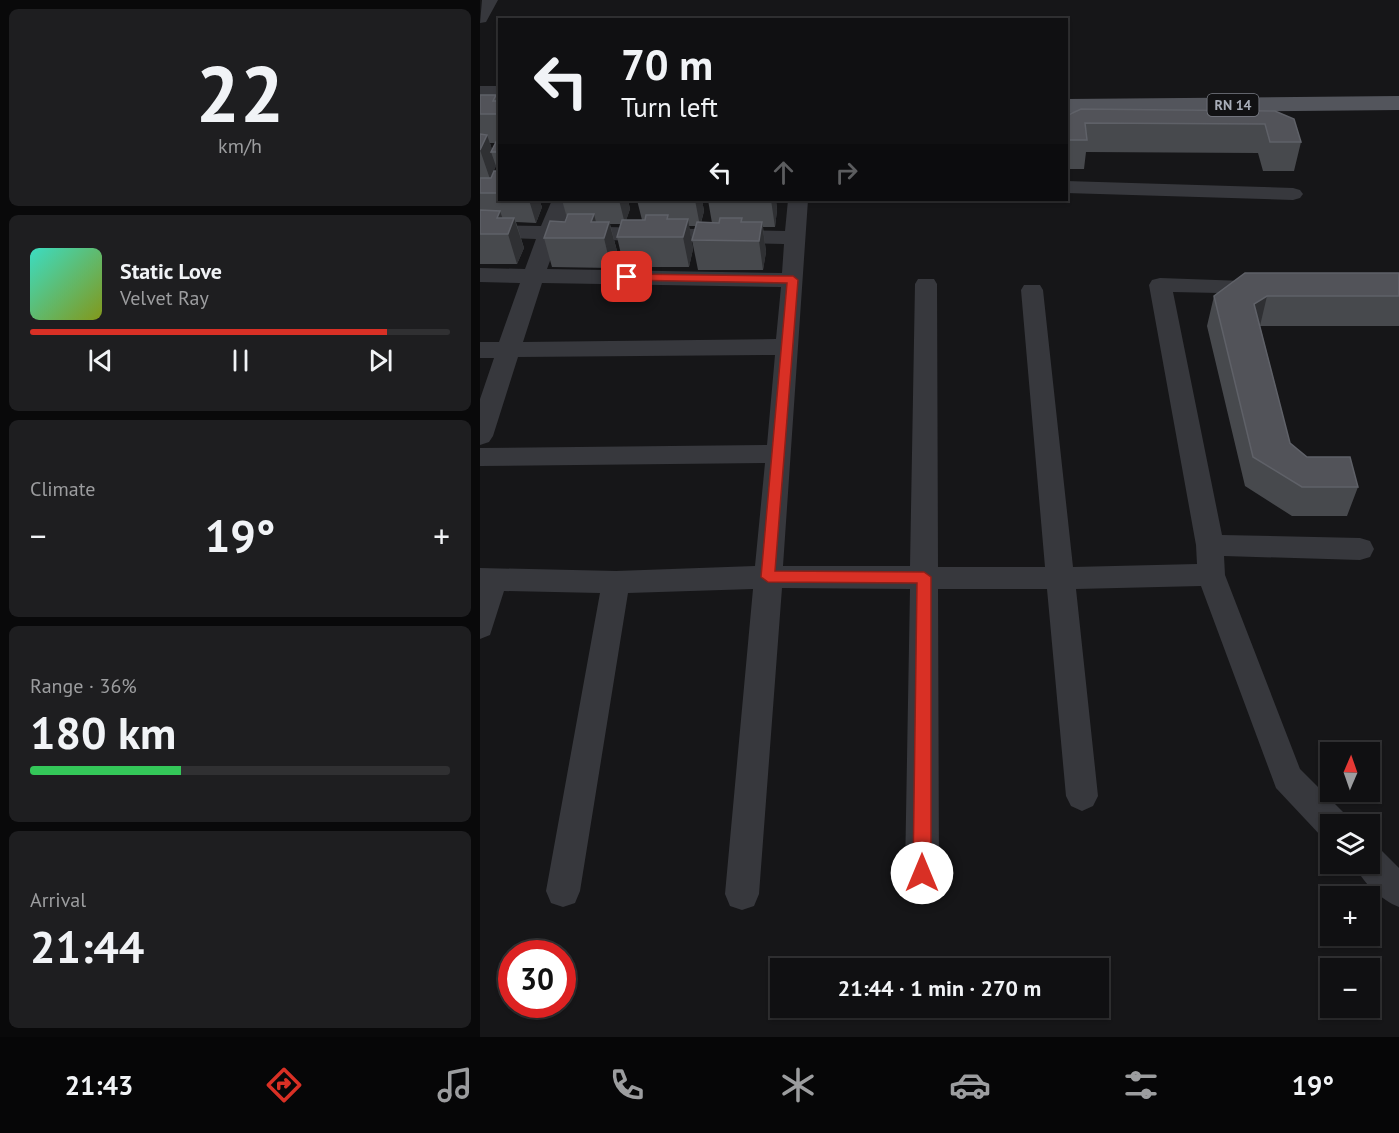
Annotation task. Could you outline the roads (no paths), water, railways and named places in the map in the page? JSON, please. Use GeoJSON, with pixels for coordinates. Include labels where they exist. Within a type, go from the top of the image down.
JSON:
{"type":"FeatureCollection","features":[{"type":"Feature","properties":{"kind":"main road","name":"RN 14"},"geometry":{"type":"LineString","coordinates":[[1068,106],[1399,103]]}},
{"type":"Feature","properties":{"kind":"main road"},"geometry":{"type":"LineString","coordinates":[[480,110],[498,110]]}},
{"type":"Feature","properties":{"kind":"street"},"geometry":{"type":"LineString","coordinates":[[480,18],[490,0]]}},
{"type":"Feature","properties":{"kind":"street"},"geometry":{"type":"LineString","coordinates":[[480,92],[498,92]]}},
{"type":"Feature","properties":{"kind":"street"},"geometry":{"type":"LineString","coordinates":[[1068,187],[1293,194]]}},
{"type":"Feature","properties":{"kind":"street"},"geometry":{"type":"LineString","coordinates":[[480,436],[533,276],[562,201]]}},
{"type":"Feature","properties":{"kind":"street"},"geometry":{"type":"LineString","coordinates":[[742,894],[798,201]]}},
{"type":"Feature","properties":{"kind":"street"},"geometry":{"type":"LineString","coordinates":[[480,231],[795,238]]}},
{"type":"Feature","properties":{"kind":"street"},"geometry":{"type":"LineString","coordinates":[[480,275],[793,280]]}},
{"type":"Feature","properties":{"kind":"street"},"geometry":{"type":"LineString","coordinates":[[922,873],[926,284]]}},
{"type":"Feature","properties":{"kind":"street"},"geometry":{"type":"LineString","coordinates":[[1289,287],[1160,285],[1210,545],[1211,575],[1287,778],[1323,814]]}},
{"type":"Feature","properties":{"kind":"street"},"geometry":{"type":"LineString","coordinates":[[1032,290],[1082,796]]}},
{"type":"Feature","properties":{"kind":"street"},"geometry":{"type":"LineString","coordinates":[[480,350],[786,347]]}},
{"type":"Feature","properties":{"kind":"street"},"geometry":{"type":"LineString","coordinates":[[480,457],[777,454]]}},
{"type":"Feature","properties":{"kind":"street"},"geometry":{"type":"LineString","coordinates":[[1210,545],[1360,549]]}},
{"type":"Feature","properties":{"kind":"street"},"geometry":{"type":"LineString","coordinates":[[480,627],[486,579],[616,582],[768,577],[1061,578],[1211,575]]}},
{"type":"Feature","properties":{"kind":"street"},"geometry":{"type":"LineString","coordinates":[[563,891],[616,582]]}},
{"type":"Feature","properties":{"kind":"street"},"geometry":{"type":"LineString","coordinates":[[1380,871],[1399,891]]}}]}
